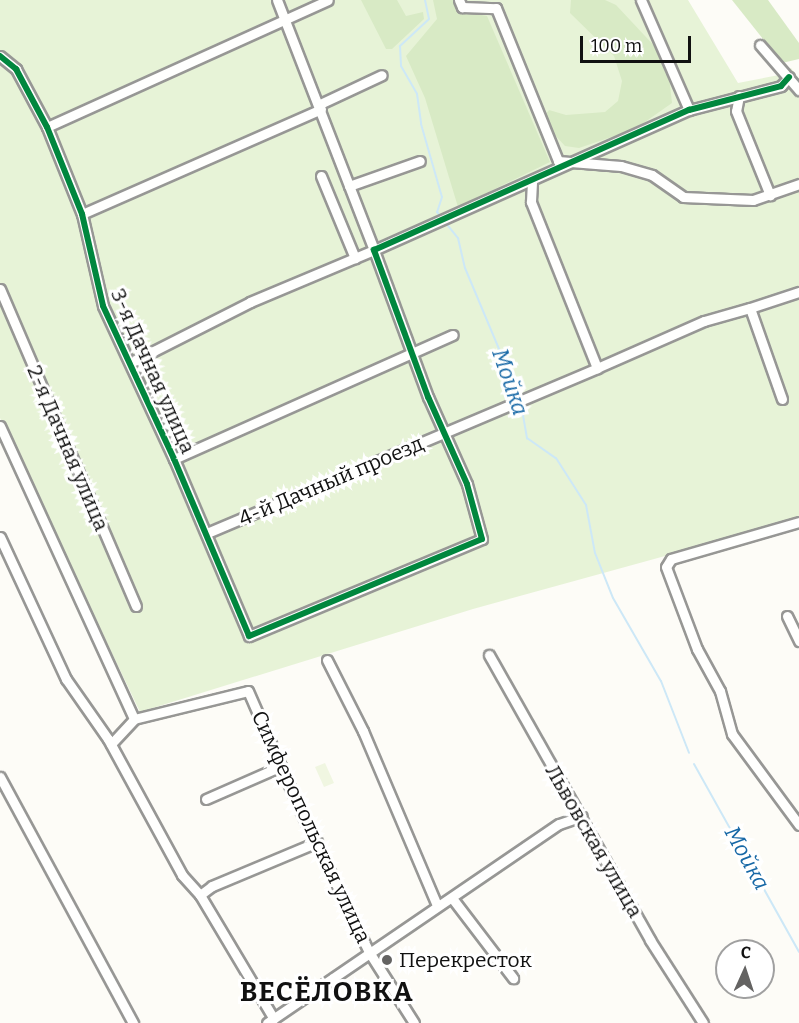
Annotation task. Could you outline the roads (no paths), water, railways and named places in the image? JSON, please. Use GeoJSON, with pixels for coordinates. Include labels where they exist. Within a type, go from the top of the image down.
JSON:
{"type":"FeatureCollection","features":[{"type":"Feature","properties":{"kind":"street"},"geometry":{"type":"LineString","coordinates":[[277,0],[320,106],[444,434]]}},
{"type":"Feature","properties":{"kind":"street"},"geometry":{"type":"LineString","coordinates":[[47,127],[328,0]]}},
{"type":"Feature","properties":{"kind":"street"},"geometry":{"type":"LineString","coordinates":[[459,0],[462,7],[496,8],[558,160],[621,166],[652,175],[683,197],[753,200],[799,184]]}},
{"type":"Feature","properties":{"kind":"street"},"geometry":{"type":"LineString","coordinates":[[641,0],[689,110]]}},
{"type":"Feature","properties":{"kind":"street"},"geometry":{"type":"LineString","coordinates":[[759,45],[777,69],[789,77],[799,90]]}},
{"type":"Feature","properties":{"kind":"street","name":"3-я Дачная улица"},"geometry":{"type":"LineString","coordinates":[[0,56],[16,69],[47,127],[82,214],[103,306],[207,533],[249,636],[482,539],[467,484],[444,434]]}},
{"type":"Feature","properties":{"kind":"street"},"geometry":{"type":"LineString","coordinates":[[82,214],[320,106],[382,75]]}},
{"type":"Feature","properties":{"kind":"street"},"geometry":{"type":"LineString","coordinates":[[130,363],[250,302],[532,182],[689,110],[781,86],[789,77]]}},
{"type":"Feature","properties":{"kind":"street"},"geometry":{"type":"LineString","coordinates":[[739,96],[736,111],[770,195]]}},
{"type":"Feature","properties":{"kind":"street"},"geometry":{"type":"LineString","coordinates":[[349,186],[420,161]]}},
{"type":"Feature","properties":{"kind":"street"},"geometry":{"type":"LineString","coordinates":[[321,177],[355,258]]}},
{"type":"Feature","properties":{"kind":"street"},"geometry":{"type":"LineString","coordinates":[[532,182],[531,202],[597,368]]}},
{"type":"Feature","properties":{"kind":"street","name":"2-я Дачная улица"},"geometry":{"type":"LineString","coordinates":[[0,289],[136,606]]}},
{"type":"Feature","properties":{"kind":"street","name":"4-й Дачный проезд"},"geometry":{"type":"LineString","coordinates":[[207,533],[488,417],[705,321],[799,292]]}},
{"type":"Feature","properties":{"kind":"street"},"geometry":{"type":"LineString","coordinates":[[750,308],[782,399]]}},
{"type":"Feature","properties":{"kind":"street"},"geometry":{"type":"LineString","coordinates":[[174,459],[453,335]]}},
{"type":"Feature","properties":{"kind":"street"},"geometry":{"type":"LineString","coordinates":[[0,426],[134,719],[110,741]]}},
{"type":"Feature","properties":{"kind":"street"},"geometry":{"type":"LineString","coordinates":[[799,522],[671,558],[667,563],[697,649],[720,691],[732,734],[799,825]]}},
{"type":"Feature","properties":{"kind":"street"},"geometry":{"type":"LineString","coordinates":[[0,537],[66,679],[110,741],[182,875],[200,895],[276,1020],[437,904],[452,898],[559,824],[582,816]]}},
{"type":"Feature","properties":{"kind":"street"},"geometry":{"type":"LineString","coordinates":[[787,616],[799,641]]}},
{"type":"Feature","properties":{"kind":"street","name":"Львовская улица"},"geometry":{"type":"LineString","coordinates":[[489,655],[650,940],[703,1023]]}},
{"type":"Feature","properties":{"kind":"street"},"geometry":{"type":"LineString","coordinates":[[327,660],[363,731],[437,904]]}},
{"type":"Feature","properties":{"kind":"street","name":"Симферопольская улица"},"geometry":{"type":"LineString","coordinates":[[134,719],[248,691],[369,952],[414,1023]]}},
{"type":"Feature","properties":{"kind":"street"},"geometry":{"type":"LineString","coordinates":[[206,799],[281,766]]}},
{"type":"Feature","properties":{"kind":"street"},"geometry":{"type":"LineString","coordinates":[[0,777],[133,1023]]}},
{"type":"Feature","properties":{"kind":"street"},"geometry":{"type":"LineString","coordinates":[[200,895],[212,886],[317,842]]}},
{"type":"Feature","properties":{"kind":"street"},"geometry":{"type":"LineString","coordinates":[[452,898],[513,978]]}},
{"type":"Feature","properties":{"kind":"waterway","name":"Мойка"},"geometry":{"type":"LineString","coordinates":[[425,0],[429,19],[400,46],[401,66],[417,94],[421,124],[442,197],[437,212],[442,218]]}},
{"type":"Feature","properties":{"kind":"waterway","name":"Мойка"},"geometry":{"type":"LineString","coordinates":[[445,222],[458,238],[465,268],[520,399]]}},
{"type":"Feature","properties":{"kind":"waterway","name":"Мойка"},"geometry":{"type":"LineString","coordinates":[[521,404],[527,438],[556,458],[586,505],[595,553],[613,598],[661,681],[689,753]]}},
{"type":"Feature","properties":{"kind":"waterway","name":"Мойка"},"geometry":{"type":"LineString","coordinates":[[694,764],[799,952]]}},
{"type":"Feature","properties":{"kind":"place","name":"Перекресток"},"geometry":{"type":"Point","coordinates":[387,960]}},
{"type":"Feature","properties":{"kind":"district","name":"ВЕСЁЛОВКА"},"geometry":{"type":"Point","coordinates":[327,993]}}]}
